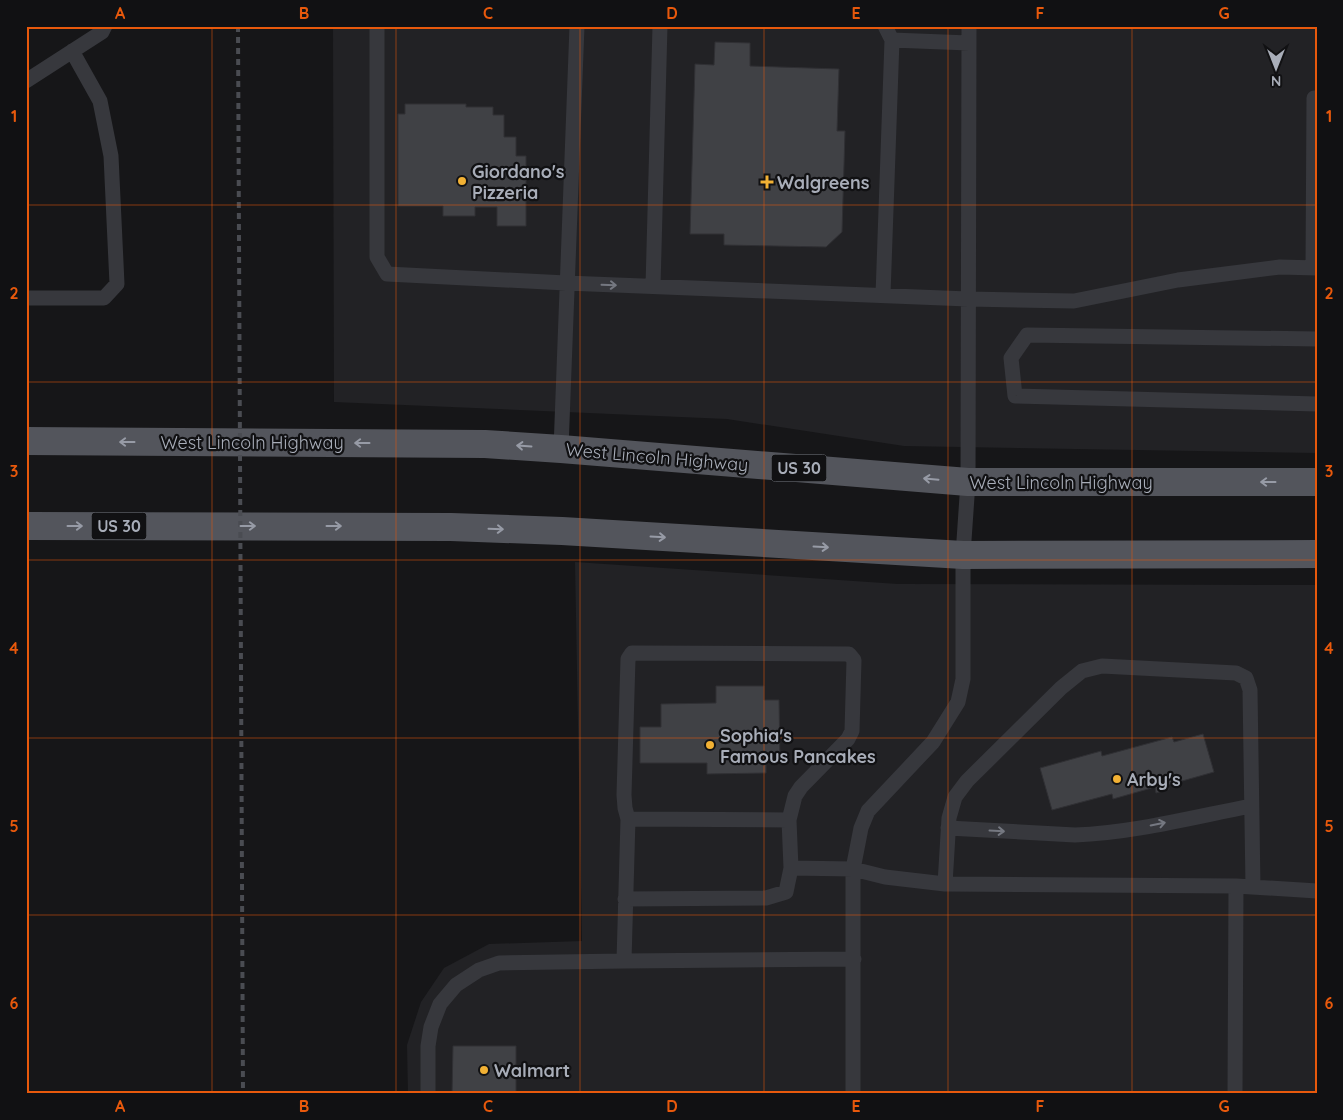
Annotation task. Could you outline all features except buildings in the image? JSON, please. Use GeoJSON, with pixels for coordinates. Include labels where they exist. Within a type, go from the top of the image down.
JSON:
{"type":"FeatureCollection","features":[{"type":"Feature","properties":{"kind":"main road","name":"West Lincoln Highway"},"geometry":{"type":"LineString","coordinates":[[26,441],[485,444],[968,482],[1317,482]]}},
{"type":"Feature","properties":{"kind":"main road","name":"US 30"},"geometry":{"type":"LineString","coordinates":[[26,526],[451,527],[562,531],[963,555],[1317,554]]}},
{"type":"Feature","properties":{"kind":"lane"},"geometry":{"type":"LineString","coordinates":[[26,82],[102,32],[105,26]]}},
{"type":"Feature","properties":{"kind":"lane"},"geometry":{"type":"LineString","coordinates":[[377,26],[377,257],[387,274],[883,296],[1074,301],[1178,280],[1280,268],[1315,268],[1314,98],[1317,98]]}},
{"type":"Feature","properties":{"kind":"lane"},"geometry":{"type":"LineString","coordinates":[[561,449],[577,26]]}},
{"type":"Feature","properties":{"kind":"lane"},"geometry":{"type":"LineString","coordinates":[[653,286],[660,26]]}},
{"type":"Feature","properties":{"kind":"lane"},"geometry":{"type":"LineString","coordinates":[[883,296],[892,40],[885,26]]}},
{"type":"Feature","properties":{"kind":"lane"},"geometry":{"type":"LineString","coordinates":[[853,1094],[853,869],[861,828],[868,811],[933,742],[958,702],[963,679],[963,555],[968,482],[969,26]]}},
{"type":"Feature","properties":{"kind":"lane"},"geometry":{"type":"LineString","coordinates":[[892,40],[969,43]]}},
{"type":"Feature","properties":{"kind":"lane"},"geometry":{"type":"LineString","coordinates":[[26,298],[104,298],[117,284],[111,156],[100,101],[72,51]]}},
{"type":"Feature","properties":{"kind":"lane"},"geometry":{"type":"LineString","coordinates":[[1317,340],[1026,335],[1011,358],[1015,396],[1317,404]]}},
{"type":"Feature","properties":{"kind":"lane"},"geometry":{"type":"LineString","coordinates":[[624,961],[625,899],[628,819],[624,795],[628,659],[632,653],[849,654],[854,660],[852,731],[848,739],[801,787],[795,796],[789,820],[791,868],[786,892],[766,898],[625,899]]}},
{"type":"Feature","properties":{"kind":"lane"},"geometry":{"type":"LineString","coordinates":[[945,884],[949,818],[956,797],[967,781],[1061,688],[1082,671],[1102,666],[1236,673],[1246,678],[1250,690],[1253,887]]}},
{"type":"Feature","properties":{"kind":"lane"},"geometry":{"type":"LineString","coordinates":[[948,828],[1090,834],[1119,831],[1252,806]]}},
{"type":"Feature","properties":{"kind":"lane"},"geometry":{"type":"LineString","coordinates":[[628,819],[789,820]]}},
{"type":"Feature","properties":{"kind":"lane"},"geometry":{"type":"LineString","coordinates":[[791,868],[853,869],[885,877],[945,884],[1236,886],[1317,891]]}},
{"type":"Feature","properties":{"kind":"lane"},"geometry":{"type":"LineString","coordinates":[[1235,1094],[1236,886]]}},
{"type":"Feature","properties":{"kind":"lane"},"geometry":{"type":"LineString","coordinates":[[428,1094],[428,1046],[431,1027],[440,1004],[456,986],[471,975],[499,963],[854,959]]}},
{"type":"Feature","properties":{"kind":"shaded area"},"geometry":{"type":"Polygon","coordinates":[[[333,26],[1317,26],[1317,453],[904,446],[727,419],[334,402],[333,26]]]}},
{"type":"Feature","properties":{"kind":"shaded area"},"geometry":{"type":"Polygon","coordinates":[[[575,562],[898,584],[1317,585],[1317,1094],[408,1094],[407,1045],[421,1002],[444,968],[489,944],[582,941],[575,562]]]}},
{"type":"Feature","properties":{"kind":"railway"},"geometry":{"type":"LineString","coordinates":[[238,26],[243,1094]]}},
{"type":"Feature","properties":{"kind":"place","name":"Giordano's Pizzeria"},"geometry":{"type":"Point","coordinates":[462,181]}},
{"type":"Feature","properties":{"kind":"place","name":"Walgreens"},"geometry":{"type":"Point","coordinates":[767,182]}},
{"type":"Feature","properties":{"kind":"place","name":"Sophia's Famous Pancakes"},"geometry":{"type":"Point","coordinates":[710,745]}},
{"type":"Feature","properties":{"kind":"place","name":"Arby's"},"geometry":{"type":"Point","coordinates":[1117,779]}},
{"type":"Feature","properties":{"kind":"place","name":"Walmart"},"geometry":{"type":"Point","coordinates":[484,1070]}}]}
